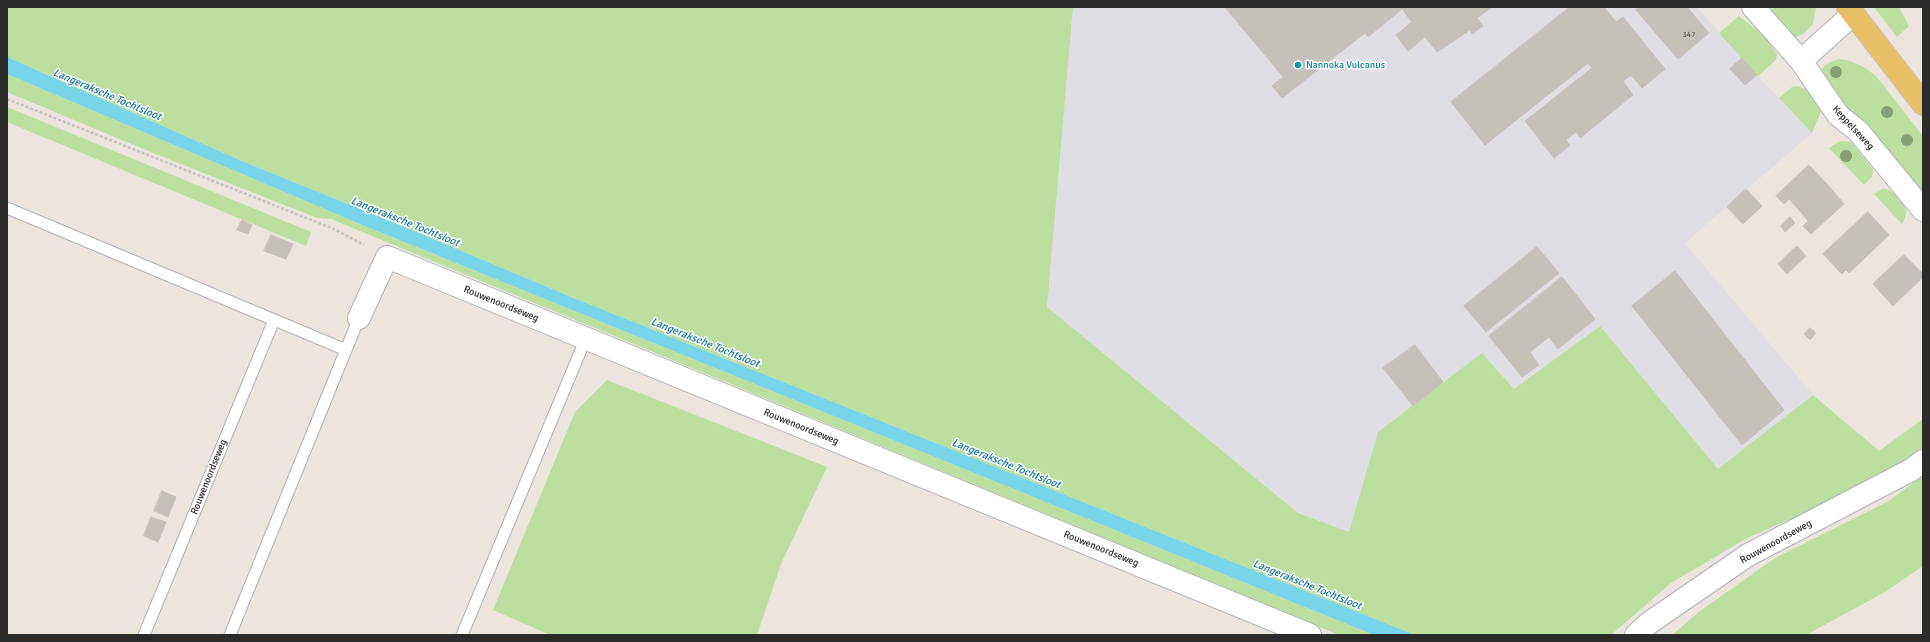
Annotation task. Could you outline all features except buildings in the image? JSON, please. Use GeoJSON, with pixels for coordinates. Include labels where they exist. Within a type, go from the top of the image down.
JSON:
{"type":"FeatureCollection","features":[{"type":"Feature","properties":{"kind":"main road"},"geometry":{"type":"LineString","coordinates":[[1851,10],[1923,104]]}},
{"type":"Feature","properties":{"kind":"street","name":"Keppelseweg"},"geometry":{"type":"LineString","coordinates":[[1753,7],[1801,61],[1838,115],[1858,131],[1923,210]]}},
{"type":"Feature","properties":{"kind":"street"},"geometry":{"type":"LineString","coordinates":[[1801,61],[1851,10]]}},
{"type":"Feature","properties":{"kind":"street"},"geometry":{"type":"LineString","coordinates":[[359,318],[387,257]]}},
{"type":"Feature","properties":{"kind":"street","name":"Rouwenoordseweg"},"geometry":{"type":"LineString","coordinates":[[387,257],[1310,635]]}},
{"type":"Feature","properties":{"kind":"street","name":"Rouwenoordseweg"},"geometry":{"type":"LineString","coordinates":[[1636,635],[1649,624],[1748,555],[1911,470],[1923,461]]}},
{"type":"Feature","properties":{"kind":"lane"},"geometry":{"type":"LineString","coordinates":[[7,208],[346,350]]}},
{"type":"Feature","properties":{"kind":"lane"},"geometry":{"type":"LineString","coordinates":[[230,635],[359,318]]}},
{"type":"Feature","properties":{"kind":"lane","name":"Rouwenoordseweg"},"geometry":{"type":"LineString","coordinates":[[144,635],[274,320]]}},
{"type":"Feature","properties":{"kind":"lane"},"geometry":{"type":"LineString","coordinates":[[462,635],[586,338]]}},
{"type":"Feature","properties":{"kind":"path"},"geometry":{"type":"LineString","coordinates":[[7,99],[334,229],[387,257]]}},
{"type":"Feature","properties":{"kind":"shaded area"},"geometry":{"type":"Polygon","coordinates":[[[1073,7],[1697,7],[1757,75],[1812,133],[1685,243],[1813,395],[1718,470],[1600,326],[1514,389],[1482,353],[1378,432],[1349,533],[1298,513],[1047,307],[1073,7]]]}},
{"type":"Feature","properties":{"kind":"green space"},"geometry":{"type":"Polygon","coordinates":[[[7,7],[1073,7],[1047,307],[1298,513],[1349,532],[1378,432],[1482,353],[1514,389],[1600,326],[1718,469],[1813,395],[1879,451],[1923,419],[1923,450],[1907,461],[1819,507],[1747,538],[1671,583],[1611,635],[1415,635],[576,299],[244,162],[7,57],[7,7]]]}},
{"type":"Feature","properties":{"kind":"green space"},"geometry":{"type":"Polygon","coordinates":[[[1772,7],[1816,7],[1813,24],[1803,34],[1796,37],[1790,36],[1772,16],[1772,7]]]}},
{"type":"Feature","properties":{"kind":"green space"},"geometry":{"type":"Polygon","coordinates":[[[1874,7],[1899,7],[1909,26],[1897,37],[1874,7]]]}},
{"type":"Feature","properties":{"kind":"green space"},"geometry":{"type":"Polygon","coordinates":[[[1739,16],[1762,34],[1777,54],[1776,60],[1758,76],[1719,33],[1739,16]]]}},
{"type":"Feature","properties":{"kind":"green space"},"geometry":{"type":"Polygon","coordinates":[[[1840,59],[1850,61],[1864,67],[1876,76],[1923,136],[1923,196],[1841,109],[1819,75],[1827,64],[1840,59]]]}},
{"type":"Feature","properties":{"kind":"green space"},"geometry":{"type":"Polygon","coordinates":[[[7,74],[360,224],[1374,635],[1339,635],[331,219],[317,218],[153,153],[7,92],[7,74]]]}},
{"type":"Feature","properties":{"kind":"green space"},"geometry":{"type":"Polygon","coordinates":[[[1798,86],[1805,89],[1822,109],[1812,133],[1779,98],[1792,87],[1798,86]]]}},
{"type":"Feature","properties":{"kind":"green space"},"geometry":{"type":"Polygon","coordinates":[[[7,107],[311,232],[306,246],[7,122],[7,107]]]}},
{"type":"Feature","properties":{"kind":"green space"},"geometry":{"type":"Polygon","coordinates":[[[1840,141],[1851,142],[1873,169],[1872,177],[1864,185],[1829,148],[1840,141]]]}},
{"type":"Feature","properties":{"kind":"green space"},"geometry":{"type":"Polygon","coordinates":[[[1883,188],[1899,197],[1905,207],[1906,213],[1902,224],[1874,194],[1883,188]]]}},
{"type":"Feature","properties":{"kind":"green space"},"geometry":{"type":"Polygon","coordinates":[[[607,380],[827,467],[781,564],[757,635],[550,635],[493,610],[575,412],[607,380]]]}},
{"type":"Feature","properties":{"kind":"green space"},"geometry":{"type":"Polygon","coordinates":[[[1923,476],[1923,566],[1885,592],[1806,635],[1672,635],[1700,611],[1775,558],[1887,502],[1923,476]]]}},
{"type":"Feature","properties":{"kind":"water"},"geometry":{"type":"Polygon","coordinates":[[[7,57],[244,162],[576,299],[1415,635],[1374,635],[360,224],[7,74],[7,57]]]}},
{"type":"Feature","properties":{"kind":"place","name":"Nannoka Vulcanus"},"geometry":{"type":"Point","coordinates":[1298,65]}},
{"type":"Feature","properties":{"kind":"water label","name":"Langeraksche Tochtsloot"},"geometry":{"type":"Point","coordinates":[107,95]}},
{"type":"Feature","properties":{"kind":"water label","name":"Langeraksche Tochtsloot"},"geometry":{"type":"Point","coordinates":[405,222]}},
{"type":"Feature","properties":{"kind":"water label","name":"Langeraksche Tochtsloot"},"geometry":{"type":"Point","coordinates":[705,343]}},
{"type":"Feature","properties":{"kind":"water label","name":"Langeraksche Tochtsloot"},"geometry":{"type":"Point","coordinates":[1006,464]}},
{"type":"Feature","properties":{"kind":"water label","name":"Langeraksche Tochtsloot"},"geometry":{"type":"Point","coordinates":[1307,585]}}]}
